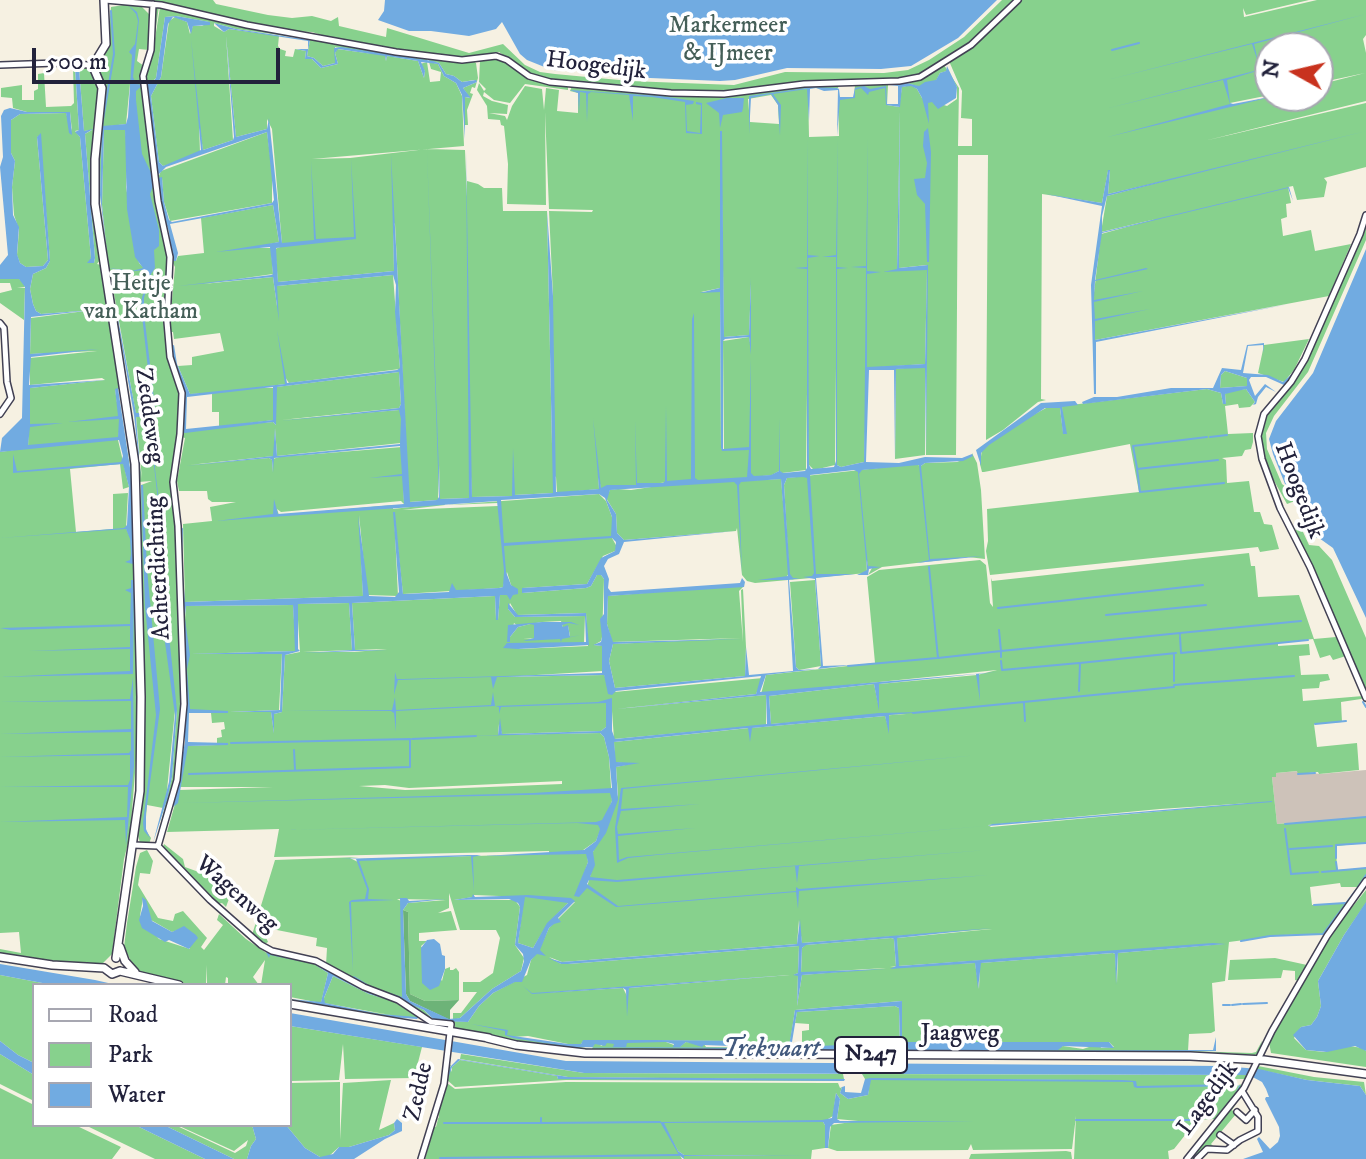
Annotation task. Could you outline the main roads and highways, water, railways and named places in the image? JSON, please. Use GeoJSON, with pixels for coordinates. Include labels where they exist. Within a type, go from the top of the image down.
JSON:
{"type":"FeatureCollection","features":[{"type":"Feature","properties":{"kind":"main road","name":"Zeddeweg"},"geometry":{"type":"LineString","coordinates":[[105,0],[106,44],[92,65],[102,88],[95,159],[96,218],[128,407],[136,474],[140,773],[133,845],[113,964]]}},
{"type":"Feature","properties":{"kind":"main road","name":"Zeddeweg"},"geometry":{"type":"LineString","coordinates":[[113,964],[133,845]]}},
{"type":"Feature","properties":{"kind":"main road"},"geometry":{"type":"LineString","coordinates":[[119,941],[123,958],[135,972]]}},
{"type":"Feature","properties":{"kind":"main road"},"geometry":{"type":"LineString","coordinates":[[0,957],[52,965],[113,964],[143,976]]}},
{"type":"Feature","properties":{"kind":"main road"},"geometry":{"type":"LineString","coordinates":[[113,964],[171,983]]}},
{"type":"Feature","properties":{"kind":"main road","name":"Jaagweg"},"geometry":{"type":"LineString","coordinates":[[292,1004],[407,1022],[552,1050],[594,1054],[1190,1056],[1363,1073]]}},
{"type":"Feature","properties":{"kind":"water","name":"Markermeer & IJmeer"},"geometry":{"type":"Polygon","coordinates":[[[385,0],[997,0],[958,38],[911,66],[881,69],[787,68],[720,81],[552,70],[520,54],[502,22],[496,29],[469,36],[409,31],[378,20],[384,11],[385,0]]]}},
{"type":"Feature","properties":{"kind":"water"},"geometry":{"type":"Polygon","coordinates":[[[129,6],[137,12],[139,20],[133,77],[136,84],[143,85],[136,91],[136,100],[142,154],[155,181],[150,194],[159,230],[159,246],[154,250],[155,268],[144,298],[144,313],[156,416],[155,469],[163,533],[157,565],[177,710],[172,777],[153,843],[169,782],[175,715],[155,570],[147,569],[160,709],[146,813],[146,829],[150,838],[144,831],[143,823],[156,715],[145,607],[141,485],[147,567],[155,567],[162,536],[153,457],[154,416],[136,417],[141,481],[134,415],[109,272],[136,413],[153,413],[141,307],[147,285],[146,272],[128,272],[109,268],[132,271],[143,268],[135,257],[127,209],[125,130],[104,130],[102,205],[108,263],[100,195],[102,126],[126,124],[128,117],[132,55],[129,52],[135,44],[138,21],[129,6]]]}},
{"type":"Feature","properties":{"kind":"water"},"geometry":{"type":"Polygon","coordinates":[[[176,16],[210,22],[210,25],[193,26],[191,34],[187,22],[173,17],[168,24],[161,77],[151,96],[159,162],[163,166],[201,150],[191,38],[203,150],[233,140],[226,36],[236,137],[267,129],[269,118],[282,243],[314,240],[311,161],[316,239],[354,237],[351,159],[356,239],[276,248],[278,282],[394,271],[391,154],[410,502],[437,500],[439,497],[427,151],[440,499],[469,498],[466,151],[472,497],[512,496],[513,448],[515,495],[553,493],[547,211],[553,296],[556,492],[599,489],[593,418],[601,488],[607,485],[636,485],[635,420],[637,483],[663,483],[666,406],[667,481],[691,479],[694,313],[695,478],[747,477],[749,450],[722,451],[721,448],[720,292],[699,293],[720,288],[720,131],[724,337],[749,335],[751,278],[751,355],[749,337],[723,341],[723,449],[749,447],[751,358],[751,473],[754,476],[771,475],[779,471],[780,418],[780,471],[805,471],[807,468],[807,269],[795,268],[807,267],[808,140],[808,255],[820,256],[808,258],[811,469],[834,467],[836,461],[836,257],[822,257],[836,255],[838,140],[837,267],[848,268],[837,269],[837,465],[841,467],[864,462],[866,268],[851,267],[866,266],[868,139],[867,271],[881,272],[867,274],[867,367],[925,364],[927,270],[883,272],[897,269],[900,110],[899,268],[928,265],[926,455],[925,368],[896,369],[895,460],[894,370],[869,370],[866,462],[899,463],[925,457],[962,458],[972,454],[963,461],[925,463],[921,466],[930,559],[984,556],[916,563],[929,560],[919,465],[862,470],[859,474],[868,566],[881,567],[869,569],[868,575],[857,575],[867,570],[858,472],[810,475],[816,574],[855,574],[816,578],[823,666],[852,665],[818,669],[821,666],[815,579],[803,577],[814,573],[807,478],[787,478],[784,485],[790,574],[793,578],[800,578],[789,580],[796,667],[799,670],[817,669],[766,675],[760,692],[998,672],[979,674],[980,701],[976,674],[879,684],[879,711],[874,684],[769,696],[771,724],[879,713],[924,712],[889,715],[889,734],[885,716],[752,728],[750,742],[748,728],[614,742],[616,762],[640,763],[616,767],[618,800],[606,833],[593,852],[595,865],[590,877],[617,880],[986,850],[799,866],[797,883],[795,866],[617,882],[589,880],[587,884],[618,906],[796,891],[796,887],[988,875],[799,891],[798,909],[796,892],[616,907],[587,888],[579,897],[574,896],[588,862],[586,854],[484,856],[584,850],[596,841],[600,829],[598,825],[286,830],[596,822],[602,820],[612,801],[610,793],[182,803],[612,788],[609,757],[600,733],[473,736],[498,735],[500,718],[502,734],[601,731],[606,727],[606,703],[501,707],[499,714],[499,707],[495,706],[598,702],[612,698],[612,731],[615,739],[767,724],[766,695],[616,709],[756,694],[761,676],[616,691],[612,695],[608,694],[604,675],[497,677],[493,689],[491,677],[398,680],[394,695],[395,672],[397,679],[602,673],[602,646],[593,645],[601,642],[602,637],[600,619],[604,614],[604,579],[601,575],[597,575],[591,586],[586,588],[522,593],[522,588],[587,584],[601,558],[615,551],[616,542],[612,538],[504,546],[506,572],[518,594],[510,600],[507,595],[500,595],[498,620],[495,596],[352,603],[355,650],[387,650],[303,653],[352,650],[349,603],[298,604],[300,651],[285,655],[282,712],[274,714],[274,734],[271,712],[230,712],[280,710],[282,654],[191,654],[295,651],[293,605],[186,606],[185,615],[182,615],[180,529],[183,528],[185,602],[363,596],[358,515],[369,596],[395,597],[399,592],[393,512],[403,594],[449,592],[452,583],[456,590],[499,588],[503,587],[504,571],[497,501],[216,521],[273,514],[274,499],[278,514],[404,504],[402,476],[369,478],[402,474],[400,446],[274,458],[273,473],[269,458],[185,466],[273,456],[275,428],[277,456],[400,444],[399,410],[280,421],[399,408],[399,372],[277,387],[276,425],[273,422],[185,433],[182,432],[184,389],[173,365],[171,346],[174,345],[177,364],[190,394],[285,384],[277,330],[287,383],[397,370],[400,368],[396,285],[393,275],[277,286],[279,321],[273,277],[178,286],[271,275],[270,247],[216,252],[279,242],[273,205],[170,224],[178,253],[176,261],[172,261],[158,178],[162,177],[164,202],[172,222],[272,203],[274,200],[267,132],[166,167],[158,175],[147,86],[149,80],[152,83],[156,78],[165,17],[176,16]],[[273,387],[187,397],[186,429],[273,420],[273,387]],[[781,479],[741,482],[742,574],[737,485],[734,482],[610,490],[607,500],[616,514],[617,533],[624,540],[735,531],[624,542],[619,554],[608,559],[604,566],[611,592],[740,583],[742,578],[745,582],[744,587],[608,596],[607,624],[613,642],[742,639],[613,644],[609,661],[615,688],[745,676],[746,647],[749,675],[793,671],[788,580],[758,580],[788,576],[781,479]],[[599,494],[501,500],[504,543],[611,536],[612,517],[605,498],[599,494]]]}},
{"type":"Feature","properties":{"kind":"water"},"geometry":{"type":"Polygon","coordinates":[[[214,23],[310,40],[307,56],[314,58],[323,66],[335,63],[334,48],[341,47],[433,61],[439,63],[446,74],[462,82],[476,80],[463,88],[471,98],[465,97],[465,139],[462,95],[456,83],[444,76],[438,64],[421,62],[424,78],[418,61],[387,56],[386,61],[385,56],[338,49],[335,53],[338,64],[321,68],[312,59],[305,59],[306,51],[296,49],[308,49],[308,41],[229,29],[224,32],[214,23]]]}},
{"type":"Feature","properties":{"kind":"water"},"geometry":{"type":"Polygon","coordinates":[[[1254,43],[1254,50],[1252,44],[1111,79],[1254,43]]]}},
{"type":"Feature","properties":{"kind":"water"},"geometry":{"type":"Polygon","coordinates":[[[947,66],[957,87],[956,98],[938,109],[932,102],[928,103],[929,124],[917,89],[902,87],[900,107],[886,105],[885,88],[868,95],[861,88],[855,90],[855,98],[840,100],[837,136],[838,90],[816,88],[810,89],[809,121],[807,89],[773,94],[781,105],[780,136],[778,105],[771,94],[751,98],[749,134],[749,96],[813,87],[837,88],[839,89],[840,97],[853,97],[855,88],[886,86],[887,104],[898,104],[898,86],[890,85],[907,83],[919,86],[936,80],[947,66]]]}},
{"type":"Feature","properties":{"kind":"water"},"geometry":{"type":"Polygon","coordinates":[[[75,67],[79,68],[84,131],[93,129],[85,134],[94,263],[87,263],[91,258],[80,137],[75,132],[79,130],[75,67]]]}},
{"type":"Feature","properties":{"kind":"water"},"geometry":{"type":"Polygon","coordinates":[[[1254,71],[1227,80],[1230,103],[1254,101],[1108,137],[1230,104],[1223,80],[1109,108],[1254,71]]]}},
{"type":"Feature","properties":{"kind":"water"},"geometry":{"type":"Polygon","coordinates":[[[570,90],[661,96],[694,101],[686,105],[687,131],[700,133],[701,105],[696,102],[702,103],[702,134],[686,133],[685,102],[652,97],[633,96],[633,121],[629,95],[591,92],[588,94],[587,122],[586,93],[580,92],[579,113],[578,93],[570,90]]]}},
{"type":"Feature","properties":{"kind":"water"},"geometry":{"type":"Polygon","coordinates":[[[744,98],[743,108],[742,112],[723,115],[720,128],[719,113],[706,103],[744,98]]]}},
{"type":"Feature","properties":{"kind":"water"},"geometry":{"type":"Polygon","coordinates":[[[10,108],[27,112],[70,112],[72,135],[66,113],[20,114],[11,120],[11,153],[15,161],[13,215],[19,227],[17,254],[20,263],[26,267],[43,266],[48,260],[37,137],[41,133],[50,261],[46,268],[33,274],[30,289],[33,304],[41,314],[93,310],[31,317],[30,354],[99,349],[31,357],[29,385],[106,380],[30,388],[30,424],[63,423],[30,427],[28,445],[118,437],[119,419],[67,422],[118,416],[115,389],[118,388],[132,481],[133,564],[125,562],[130,560],[131,554],[126,529],[0,538],[124,528],[127,525],[129,487],[123,464],[13,473],[13,454],[17,471],[121,462],[123,456],[119,440],[0,452],[2,438],[22,418],[25,287],[19,279],[0,279],[0,265],[8,255],[0,167],[3,157],[1,116],[4,110],[10,108]]]}},
{"type":"Feature","properties":{"kind":"water"},"geometry":{"type":"Polygon","coordinates":[[[928,128],[931,152],[927,262],[925,204],[917,195],[914,179],[925,178],[927,163],[923,146],[924,132],[928,128]]]}},
{"type":"Feature","properties":{"kind":"water"},"geometry":{"type":"Polygon","coordinates":[[[1366,131],[1107,196],[1102,232],[1289,187],[1293,201],[1288,188],[1102,233],[1095,280],[1148,269],[1095,281],[1094,300],[1143,291],[1094,302],[1095,319],[1150,309],[1095,321],[1095,340],[1289,304],[1096,342],[1094,394],[1091,285],[1102,206],[1046,194],[1102,203],[1108,170],[1108,194],[1366,131]]]}},
{"type":"Feature","properties":{"kind":"water"},"geometry":{"type":"Polygon","coordinates":[[[1366,249],[1366,618],[1333,548],[1319,538],[1308,537],[1306,520],[1292,488],[1285,484],[1269,439],[1276,421],[1313,373],[1366,249]]]}},
{"type":"Feature","properties":{"kind":"water"},"geometry":{"type":"Polygon","coordinates":[[[1264,343],[1264,353],[1263,345],[1248,346],[1243,373],[1268,375],[1283,382],[1296,370],[1284,385],[1266,377],[1251,377],[1249,380],[1255,396],[1265,384],[1276,392],[1266,387],[1256,404],[1253,405],[1255,402],[1246,389],[1225,394],[1226,404],[1223,404],[1221,393],[1207,389],[1082,402],[1094,397],[1117,397],[1171,388],[1213,388],[1222,368],[1241,370],[1247,345],[1264,343]],[[1225,371],[1221,375],[1220,388],[1247,386],[1247,378],[1225,371]]]}},
{"type":"Feature","properties":{"kind":"water"},"geometry":{"type":"Polygon","coordinates":[[[1075,401],[1078,405],[1062,407],[1067,434],[1063,434],[1060,408],[1045,408],[989,445],[981,453],[981,466],[976,450],[1041,403],[1075,401]]]}},
{"type":"Feature","properties":{"kind":"water"},"geometry":{"type":"Polygon","coordinates":[[[131,580],[134,580],[133,674],[0,677],[130,671],[130,649],[29,651],[130,647],[130,626],[0,628],[130,624],[131,593],[125,590],[131,588],[131,580]]]}},
{"type":"Feature","properties":{"kind":"water"},"geometry":{"type":"Polygon","coordinates":[[[508,603],[518,615],[586,613],[589,645],[503,648],[507,643],[586,642],[585,616],[515,617],[508,609],[508,603]]]}},
{"type":"Feature","properties":{"kind":"water"},"geometry":{"type":"Polygon","coordinates":[[[185,619],[190,655],[187,669],[190,709],[228,711],[189,713],[188,742],[228,745],[188,746],[178,803],[173,807],[185,742],[182,620],[185,619]]]}},
{"type":"Feature","properties":{"kind":"water"},"geometry":{"type":"Polygon","coordinates":[[[571,622],[579,625],[569,623],[562,625],[568,625],[570,637],[581,635],[562,639],[561,642],[560,639],[523,641],[534,638],[534,625],[530,624],[518,627],[510,642],[507,642],[508,625],[571,622]]]}},
{"type":"Feature","properties":{"kind":"water"},"geometry":{"type":"Polygon","coordinates":[[[133,677],[134,766],[126,845],[125,820],[0,822],[127,817],[128,787],[0,787],[128,785],[130,755],[0,757],[129,753],[131,732],[0,734],[131,729],[131,701],[0,702],[130,699],[133,677]]]}},
{"type":"Feature","properties":{"kind":"water"},"geometry":{"type":"Polygon","coordinates":[[[493,692],[495,706],[396,711],[396,732],[394,713],[391,711],[284,711],[392,710],[395,697],[396,710],[491,705],[493,692]]]}},
{"type":"Feature","properties":{"kind":"water"},"geometry":{"type":"Polygon","coordinates":[[[978,755],[623,789],[621,809],[700,804],[621,811],[618,834],[695,828],[618,836],[619,860],[627,857],[985,826],[657,855],[628,858],[617,863],[615,828],[621,788],[978,755]]]}},
{"type":"Feature","properties":{"kind":"water"},"geometry":{"type":"Polygon","coordinates":[[[1272,802],[988,826],[992,824],[1272,802]]]}},
{"type":"Feature","properties":{"kind":"water"},"geometry":{"type":"Polygon","coordinates":[[[481,855],[473,857],[474,891],[471,856],[359,861],[369,889],[368,899],[394,900],[351,902],[353,972],[349,902],[365,899],[367,889],[356,859],[340,859],[481,855]]]}},
{"type":"Feature","properties":{"kind":"water"},"geometry":{"type":"Polygon","coordinates":[[[473,894],[475,897],[528,895],[571,898],[575,901],[558,918],[561,922],[549,928],[540,950],[546,956],[537,954],[531,960],[522,982],[515,982],[493,993],[468,1022],[435,1021],[424,1010],[366,986],[352,978],[354,976],[372,987],[402,997],[400,898],[409,901],[446,899],[408,903],[403,910],[406,994],[410,1001],[449,1019],[460,1018],[492,989],[521,971],[524,961],[523,954],[515,945],[518,903],[509,899],[454,900],[472,897],[473,894]],[[525,897],[518,943],[533,948],[547,923],[568,903],[525,897]]]}},
{"type":"Feature","properties":{"kind":"water"},"geometry":{"type":"Polygon","coordinates":[[[142,897],[146,900],[152,921],[172,932],[184,926],[196,935],[198,938],[189,949],[169,940],[165,942],[142,928],[139,920],[142,897]]]}},
{"type":"Feature","properties":{"kind":"water"},"geometry":{"type":"Polygon","coordinates":[[[1366,902],[1366,1051],[1355,1046],[1327,1052],[1306,1050],[1293,1035],[1301,1027],[1311,1025],[1317,1017],[1321,1006],[1318,981],[1366,902]]]}},
{"type":"Feature","properties":{"kind":"water"},"geometry":{"type":"Polygon","coordinates":[[[800,919],[802,943],[992,928],[897,938],[899,966],[1226,944],[1118,953],[1116,985],[1113,953],[981,963],[978,989],[975,963],[890,969],[896,966],[894,939],[891,938],[806,945],[802,948],[801,972],[886,969],[802,975],[797,1006],[798,976],[793,975],[798,973],[799,946],[568,964],[548,958],[562,962],[797,944],[800,919]]]}},
{"type":"Feature","properties":{"kind":"water"},"geometry":{"type":"Polygon","coordinates":[[[434,939],[445,956],[445,969],[439,986],[430,990],[422,983],[421,948],[427,940],[434,939]]]}},
{"type":"Feature","properties":{"kind":"water"},"geometry":{"type":"Polygon","coordinates":[[[266,952],[315,963],[365,991],[393,1001],[369,994],[333,976],[325,1003],[380,1014],[417,1017],[397,1003],[419,1017],[417,1019],[391,1017],[292,999],[321,1002],[328,973],[314,964],[270,955],[269,958],[266,952]]]}},
{"type":"Feature","properties":{"kind":"water"},"geometry":{"type":"Polygon","coordinates":[[[0,964],[108,983],[42,983],[0,975],[0,964]]]}},
{"type":"Feature","properties":{"kind":"water"},"geometry":{"type":"Polygon","coordinates":[[[790,975],[629,988],[627,1017],[626,990],[623,988],[532,994],[523,986],[532,993],[790,975]]]}},
{"type":"Feature","properties":{"kind":"water"},"geometry":{"type":"Polygon","coordinates":[[[902,1001],[902,1049],[909,1049],[907,1042],[1109,1042],[1114,1048],[1063,1046],[1058,1050],[1213,1050],[1216,1037],[1216,1051],[803,1050],[841,1045],[854,1036],[862,1042],[898,1041],[896,1046],[888,1049],[900,1049],[899,1008],[895,1006],[797,1012],[791,1048],[799,1050],[570,1047],[513,1038],[505,1035],[505,1031],[471,1024],[508,1030],[507,1035],[568,1044],[581,1044],[583,1040],[655,1040],[748,1041],[753,1045],[789,1046],[795,1010],[902,1001]],[[686,1042],[680,1047],[673,1047],[674,1044],[627,1043],[626,1047],[613,1047],[614,1044],[607,1043],[593,1047],[781,1048],[702,1047],[686,1042]]]}},
{"type":"Feature","properties":{"kind":"water"},"geometry":{"type":"Polygon","coordinates":[[[292,1013],[566,1061],[1222,1066],[1259,1069],[1307,1080],[1360,1086],[1366,1095],[1366,1159],[1243,1159],[1263,1152],[1257,1139],[1259,1137],[1270,1149],[1280,1136],[1279,1127],[1265,1099],[1269,1097],[1266,1089],[1262,1082],[1249,1075],[584,1073],[292,1026],[292,1013]]]}},
{"type":"Feature","properties":{"kind":"water"},"geometry":{"type":"Polygon","coordinates":[[[0,1041],[32,1062],[32,1074],[0,1054],[0,1041]]]}},
{"type":"Feature","properties":{"kind":"water"},"geometry":{"type":"Polygon","coordinates":[[[458,1059],[568,1077],[845,1079],[558,1079],[557,1076],[460,1060],[452,1067],[448,1079],[450,1067],[458,1059]]]}},
{"type":"Feature","properties":{"kind":"water"},"geometry":{"type":"Polygon","coordinates":[[[865,1079],[1122,1080],[1136,1081],[1137,1086],[1230,1084],[1241,1086],[1233,1098],[1239,1086],[1137,1088],[1133,1082],[871,1080],[868,1095],[848,1099],[840,1093],[845,1086],[845,1092],[861,1093],[865,1079]]]}},
{"type":"Feature","properties":{"kind":"water"},"geometry":{"type":"Polygon","coordinates":[[[836,1093],[840,1099],[837,1119],[840,1121],[974,1121],[834,1123],[830,1127],[828,1148],[825,1148],[823,1122],[664,1123],[678,1151],[684,1155],[808,1155],[684,1156],[684,1159],[679,1155],[660,1122],[822,1120],[832,1118],[836,1093]]]}},
{"type":"Feature","properties":{"kind":"water"},"geometry":{"type":"Polygon","coordinates":[[[397,1119],[402,1123],[402,1131],[354,1159],[247,1159],[256,1139],[253,1127],[288,1127],[305,1148],[320,1157],[333,1154],[339,1147],[389,1135],[395,1130],[397,1119]]]}},
{"type":"Feature","properties":{"kind":"water"},"geometry":{"type":"Polygon","coordinates":[[[139,1127],[168,1127],[234,1159],[205,1159],[139,1127]]]}},
{"type":"Feature","properties":{"kind":"waterway"},"geometry":{"type":"LineString","coordinates":[[102,126],[114,54],[111,11]]}},
{"type":"Feature","properties":{"kind":"waterway"},"geometry":{"type":"LineString","coordinates":[[1112,50],[1139,43]]}},
{"type":"Feature","properties":{"kind":"waterway"},"geometry":{"type":"LineString","coordinates":[[1210,437],[1227,435]]}},
{"type":"Feature","properties":{"kind":"waterway"},"geometry":{"type":"LineString","coordinates":[[1137,468],[1133,446],[1207,437]]}},
{"type":"Feature","properties":{"kind":"waterway"},"geometry":{"type":"LineString","coordinates":[[1218,460],[1137,469],[1140,492],[1224,483]]}},
{"type":"Feature","properties":{"kind":"waterway"},"geometry":{"type":"LineString","coordinates":[[929,567],[938,658],[1001,651],[1001,657]]}},
{"type":"Feature","properties":{"kind":"waterway"},"geometry":{"type":"LineString","coordinates":[[998,608],[1203,585]]}},
{"type":"Feature","properties":{"kind":"waterway"},"geometry":{"type":"LineString","coordinates":[[1106,615],[1206,605]]}},
{"type":"Feature","properties":{"kind":"waterway"},"geometry":{"type":"LineString","coordinates":[[1180,635],[1301,621]]}},
{"type":"Feature","properties":{"kind":"waterway"},"geometry":{"type":"LineString","coordinates":[[999,630],[1001,651],[1180,633]]}},
{"type":"Feature","properties":{"kind":"waterway"},"geometry":{"type":"LineString","coordinates":[[1180,637],[1181,653],[1308,640]]}},
{"type":"Feature","properties":{"kind":"waterway"},"geometry":{"type":"LineString","coordinates":[[1079,691],[1080,663],[1176,653]]}},
{"type":"Feature","properties":{"kind":"waterway"},"geometry":{"type":"LineString","coordinates":[[1174,655],[1174,681]]}},
{"type":"Feature","properties":{"kind":"waterway"},"geometry":{"type":"LineString","coordinates":[[848,666],[937,658]]}},
{"type":"Feature","properties":{"kind":"waterway"},"geometry":{"type":"LineString","coordinates":[[1001,661],[1002,670],[1079,663]]}},
{"type":"Feature","properties":{"kind":"waterway"},"geometry":{"type":"LineString","coordinates":[[1174,685],[1294,676]]}},
{"type":"Feature","properties":{"kind":"waterway"},"geometry":{"type":"LineString","coordinates":[[913,713],[1174,687]]}},
{"type":"Feature","properties":{"kind":"waterway"},"geometry":{"type":"LineString","coordinates":[[1363,702],[1366,707]]}},
{"type":"Feature","properties":{"kind":"waterway"},"geometry":{"type":"LineString","coordinates":[[1024,703],[1025,721]]}},
{"type":"Feature","properties":{"kind":"waterway"},"geometry":{"type":"LineString","coordinates":[[1315,724],[1346,721]]}},
{"type":"Feature","properties":{"kind":"waterway"},"geometry":{"type":"LineString","coordinates":[[412,739],[476,736]]}},
{"type":"Feature","properties":{"kind":"waterway"},"geometry":{"type":"LineString","coordinates":[[189,774],[410,767],[410,739],[231,743]]}},
{"type":"Feature","properties":{"kind":"waterway"},"geometry":{"type":"LineString","coordinates":[[294,750],[295,770]]}},
{"type":"Feature","properties":{"kind":"waterway"},"geometry":{"type":"LineString","coordinates":[[1298,774],[1315,773]]}},
{"type":"Feature","properties":{"kind":"waterway"},"geometry":{"type":"LineString","coordinates":[[1285,824],[1366,817]]}},
{"type":"Feature","properties":{"kind":"waterway"},"geometry":{"type":"LineString","coordinates":[[1285,829],[1291,874],[1318,872]]}},
{"type":"Feature","properties":{"kind":"waterway"},"geometry":{"type":"LineString","coordinates":[[1336,858],[1336,845],[1366,843]]}},
{"type":"Feature","properties":{"kind":"waterway"},"geometry":{"type":"LineString","coordinates":[[1290,849],[1332,846]]}},
{"type":"Feature","properties":{"kind":"waterway"},"geometry":{"type":"LineString","coordinates":[[1336,862],[1337,869]]}},
{"type":"Feature","properties":{"kind":"waterway"},"geometry":{"type":"LineString","coordinates":[[1322,872],[1366,868]]}},
{"type":"Feature","properties":{"kind":"waterway"},"geometry":{"type":"LineString","coordinates":[[1358,887],[1366,875]]}},
{"type":"Feature","properties":{"kind":"waterway"},"geometry":{"type":"LineString","coordinates":[[1241,941],[1270,936],[1323,934],[1356,890]]}},
{"type":"Feature","properties":{"kind":"waterway"},"geometry":{"type":"LineString","coordinates":[[1314,905],[1345,903]]}},
{"type":"Feature","properties":{"kind":"waterway"},"geometry":{"type":"LineString","coordinates":[[1243,1004],[1267,1003]]}},
{"type":"Feature","properties":{"kind":"waterway"},"geometry":{"type":"LineString","coordinates":[[1232,1005],[1241,1004]]}},
{"type":"Feature","properties":{"kind":"waterway"},"geometry":{"type":"LineString","coordinates":[[1223,1005],[1230,1005]]}},
{"type":"Feature","properties":{"kind":"waterway"},"geometry":{"type":"LineString","coordinates":[[444,1123],[541,1123],[541,1118]]}},
{"type":"Feature","properties":{"kind":"waterway"},"geometry":{"type":"LineString","coordinates":[[1076,1120],[1196,1120]]}},
{"type":"Feature","properties":{"kind":"waterway"},"geometry":{"type":"LineString","coordinates":[[541,1123],[660,1122]]}},
{"type":"Feature","properties":{"kind":"waterway"},"geometry":{"type":"LineString","coordinates":[[440,1158],[679,1155]]}},
{"type":"Feature","properties":{"kind":"park label","name":"Heitje van Katham"},"geometry":{"type":"Point","coordinates":[141,299]}},
{"type":"Feature","properties":{"kind":"water label","name":"Trekvaart"},"geometry":{"type":"Point","coordinates":[771,1051]}}]}
